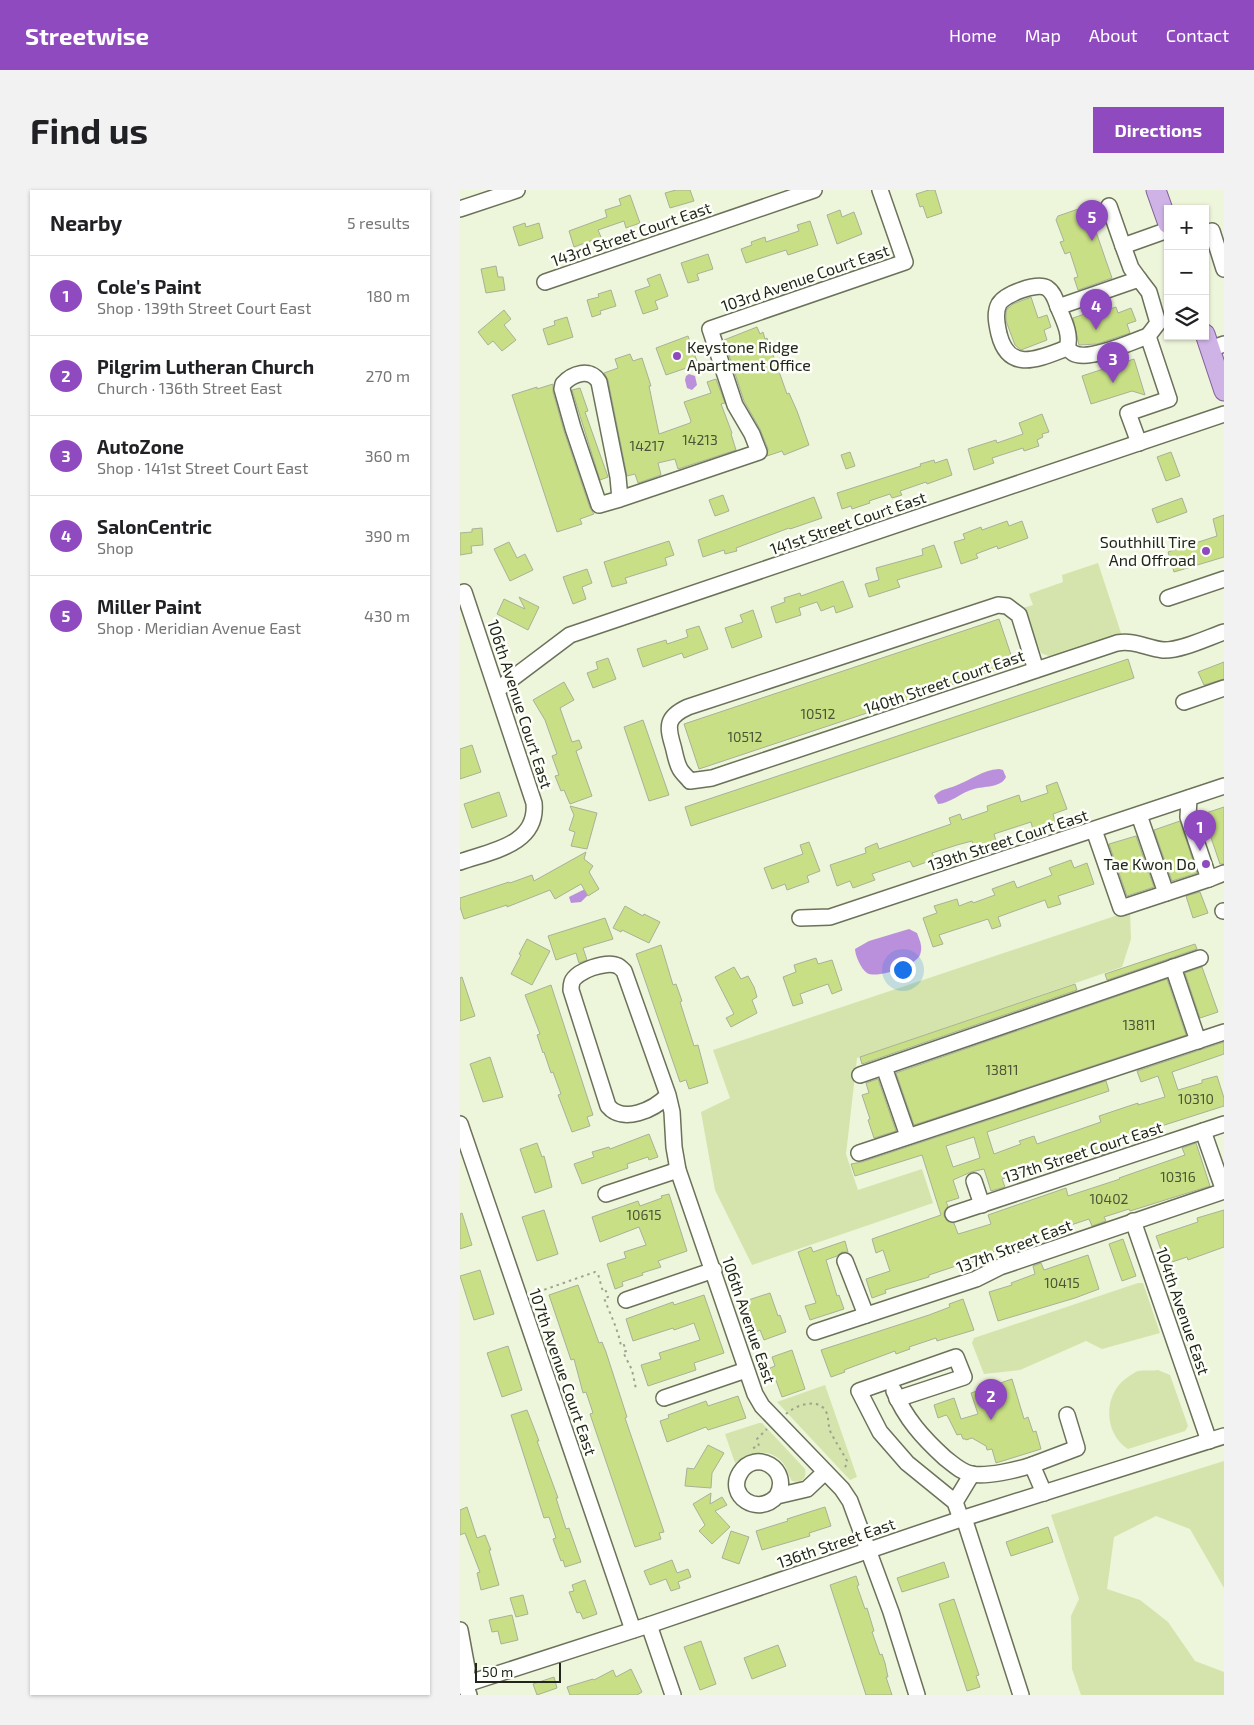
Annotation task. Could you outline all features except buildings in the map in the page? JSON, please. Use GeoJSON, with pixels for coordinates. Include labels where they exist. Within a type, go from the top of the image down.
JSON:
{"type":"FeatureCollection","features":[{"type":"Feature","properties":{"kind":"main road"},"geometry":{"type":"LineString","coordinates":[[1156,190],[1164,213]]}},
{"type":"Feature","properties":{"kind":"main road"},"geometry":{"type":"LineString","coordinates":[[1213,342],[1224,391]]}},
{"type":"Feature","properties":{"kind":"street"},"geometry":{"type":"LineString","coordinates":[[460,209],[516,190]]}},
{"type":"Feature","properties":{"kind":"street","name":"143rd Street Court East"},"geometry":{"type":"LineString","coordinates":[[545,282],[814,190]]}},
{"type":"Feature","properties":{"kind":"street","name":"103rd Avenue Court East"},"geometry":{"type":"LineString","coordinates":[[620,499],[618,477],[599,382],[591,375],[584,373],[575,375],[563,384],[562,389],[572,428],[599,505],[620,499],[759,452],[752,434],[735,405],[710,329],[905,262],[880,190]]}},
{"type":"Feature","properties":{"kind":"street"},"geometry":{"type":"LineString","coordinates":[[1067,348],[1074,354],[1084,355],[1100,352],[1148,336],[1163,321],[1148,292],[1131,268],[1109,206]]}},
{"type":"Feature","properties":{"kind":"street"},"geometry":{"type":"LineString","coordinates":[[1214,230],[1223,262]]}},
{"type":"Feature","properties":{"kind":"street"},"geometry":{"type":"LineString","coordinates":[[1123,246],[1164,231]]}},
{"type":"Feature","properties":{"kind":"street"},"geometry":{"type":"LineString","coordinates":[[1058,307],[1139,279]]}},
{"type":"Feature","properties":{"kind":"street"},"geometry":{"type":"LineString","coordinates":[[1037,286],[1046,287],[1054,294],[1068,337],[1067,348],[1024,361],[1009,354],[999,335],[996,312],[1000,303],[1007,296],[1037,286]]}},
{"type":"Feature","properties":{"kind":"street"},"geometry":{"type":"LineString","coordinates":[[1139,443],[1128,413],[1169,399],[1148,336]]}},
{"type":"Feature","properties":{"kind":"street","name":"141st Street Court East"},"geometry":{"type":"LineString","coordinates":[[497,690],[570,635],[1224,414]]}},
{"type":"Feature","properties":{"kind":"street"},"geometry":{"type":"LineString","coordinates":[[1168,598],[1224,579]]}},
{"type":"Feature","properties":{"kind":"street","name":"106th Avenue Court East"},"geometry":{"type":"LineString","coordinates":[[460,862],[515,842],[530,827],[534,816],[534,803],[464,592]]}},
{"type":"Feature","properties":{"kind":"street","name":"140th Street Court East"},"geometry":{"type":"LineString","coordinates":[[1036,670],[1019,615],[1013,609],[998,605],[681,710],[670,721],[668,730],[680,769],[690,781],[712,778],[1036,670],[1117,643],[1127,641],[1165,650],[1224,632]]}},
{"type":"Feature","properties":{"kind":"street"},"geometry":{"type":"LineString","coordinates":[[1184,702],[1224,688]]}},
{"type":"Feature","properties":{"kind":"street","name":"139th Street Court East"},"geometry":{"type":"LineString","coordinates":[[800,918],[830,917],[1224,786]]}},
{"type":"Feature","properties":{"kind":"street"},"geometry":{"type":"LineString","coordinates":[[1189,798],[1188,818],[1209,878]]}},
{"type":"Feature","properties":{"kind":"street"},"geometry":{"type":"LineString","coordinates":[[1138,815],[1166,893]]}},
{"type":"Feature","properties":{"kind":"street"},"geometry":{"type":"LineString","coordinates":[[1094,830],[1122,908],[1224,873]]}},
{"type":"Feature","properties":{"kind":"street"},"geometry":{"type":"LineString","coordinates":[[860,1075],[1200,958]]}},
{"type":"Feature","properties":{"kind":"street","name":"106th Avenue East"},"geometry":{"type":"LineString","coordinates":[[668,1095],[656,1106],[634,1114],[620,1115],[613,1112],[608,1106],[571,990],[572,982],[578,975],[593,967],[608,964],[618,965],[624,971],[668,1095],[672,1112],[674,1147],[678,1170],[714,1270],[755,1394],[762,1406],[842,1489],[850,1501],[861,1526],[868,1551],[891,1612],[917,1695]]}},
{"type":"Feature","properties":{"kind":"street"},"geometry":{"type":"LineString","coordinates":[[1173,967],[1198,1041]]}},
{"type":"Feature","properties":{"kind":"street"},"geometry":{"type":"LineString","coordinates":[[859,1153],[1224,1032]]}},
{"type":"Feature","properties":{"kind":"street"},"geometry":{"type":"LineString","coordinates":[[884,1067],[908,1136]]}},
{"type":"Feature","properties":{"kind":"street","name":"107th Avenue Court East"},"geometry":{"type":"LineString","coordinates":[[460,1124],[633,1630]]}},
{"type":"Feature","properties":{"kind":"street","name":"137th Street Court East"},"geometry":{"type":"LineString","coordinates":[[953,1214],[1224,1124]]}},
{"type":"Feature","properties":{"kind":"street"},"geometry":{"type":"LineString","coordinates":[[1204,1131],[1224,1191]]}},
{"type":"Feature","properties":{"kind":"street"},"geometry":{"type":"LineString","coordinates":[[606,1194],[678,1170]]}},
{"type":"Feature","properties":{"kind":"street"},"geometry":{"type":"LineString","coordinates":[[974,1181],[982,1205]]}},
{"type":"Feature","properties":{"kind":"street","name":"137th Street East"},"geometry":{"type":"LineString","coordinates":[[815,1332],[976,1280],[1000,1267],[1224,1191]]}},
{"type":"Feature","properties":{"kind":"street","name":"104th Avenue East"},"geometry":{"type":"LineString","coordinates":[[1132,1221],[1209,1441]]}},
{"type":"Feature","properties":{"kind":"street"},"geometry":{"type":"LineString","coordinates":[[845,1262],[866,1315]]}},
{"type":"Feature","properties":{"kind":"street"},"geometry":{"type":"LineString","coordinates":[[626,1300],[714,1270]]}},
{"type":"Feature","properties":{"kind":"street"},"geometry":{"type":"LineString","coordinates":[[898,1399],[964,1377],[956,1357],[859,1391],[880,1432],[907,1463],[955,1502],[1021,1695]]}},
{"type":"Feature","properties":{"kind":"street"},"geometry":{"type":"LineString","coordinates":[[664,1398],[746,1370]]}},
{"type":"Feature","properties":{"kind":"street"},"geometry":{"type":"LineString","coordinates":[[890,1380],[898,1399],[916,1430],[957,1468],[972,1474],[1005,1471],[1032,1465],[1077,1448],[1067,1415]]}},
{"type":"Feature","properties":{"kind":"street","name":"136th Street East"},"geometry":{"type":"LineString","coordinates":[[465,1688],[962,1519],[1224,1436]]}},
{"type":"Feature","properties":{"kind":"street"},"geometry":{"type":"LineString","coordinates":[[1032,1465],[1044,1493]]}},
{"type":"Feature","properties":{"kind":"street"},"geometry":{"type":"LineString","coordinates":[[777,1496],[800,1492],[806,1489],[825,1472]]}},
{"type":"Feature","properties":{"kind":"street"},"geometry":{"type":"LineString","coordinates":[[955,1502],[972,1474]]}},
{"type":"Feature","properties":{"kind":"street"},"geometry":{"type":"LineString","coordinates":[[650,1625],[673,1695]]}},
{"type":"Feature","properties":{"kind":"street"},"geometry":{"type":"LineString","coordinates":[[460,1630],[467,1668],[465,1688]]}},
{"type":"Feature","properties":{"kind":"path"},"geometry":{"type":"LineString","coordinates":[[520,1299],[594,1272],[598,1274],[603,1292],[606,1291],[608,1297],[604,1298],[614,1320],[620,1344],[621,1346],[624,1345],[626,1352],[623,1352],[632,1370],[636,1389]]}},
{"type":"Feature","properties":{"kind":"path"},"geometry":{"type":"LineString","coordinates":[[786,1414],[801,1404],[818,1405],[824,1408],[829,1428],[847,1461],[841,1472]]}},
{"type":"Feature","properties":{"kind":"path"},"geometry":{"type":"LineString","coordinates":[[746,1450],[759,1446],[757,1439],[769,1428]]}},
{"type":"Feature","properties":{"kind":"green space"},"geometry":{"type":"Polygon","coordinates":[[[1098,563],[1122,636],[1054,658],[1041,653],[1023,608],[1033,605],[1029,594],[1063,582],[1062,575],[1098,563]]]}},
{"type":"Feature","properties":{"kind":"green space"},"geometry":{"type":"Polygon","coordinates":[[[1130,911],[1131,939],[1122,967],[857,1058],[846,1154],[858,1190],[922,1169],[933,1203],[752,1265],[715,1190],[701,1112],[730,1098],[713,1050],[1130,911]]]}},
{"type":"Feature","properties":{"kind":"green space"},"geometry":{"type":"Polygon","coordinates":[[[1138,1283],[1143,1283],[1160,1333],[1102,1349],[1086,1341],[1020,1370],[984,1374],[972,1343],[974,1338],[1138,1283]]]}},
{"type":"Feature","properties":{"kind":"green space"},"geometry":{"type":"Polygon","coordinates":[[[1158,1370],[1170,1375],[1188,1426],[1185,1431],[1128,1449],[1120,1442],[1110,1423],[1110,1403],[1120,1384],[1128,1377],[1140,1371],[1158,1370]]]}},
{"type":"Feature","properties":{"kind":"green space"},"geometry":{"type":"Polygon","coordinates":[[[825,1385],[857,1477],[850,1480],[777,1402],[825,1385]]]}},
{"type":"Feature","properties":{"kind":"green space"},"geometry":{"type":"Polygon","coordinates":[[[762,1423],[805,1469],[803,1480],[799,1482],[792,1481],[783,1463],[778,1458],[766,1453],[753,1454],[735,1463],[725,1434],[762,1423]]]}},
{"type":"Feature","properties":{"kind":"green space"},"geometry":{"type":"Polygon","coordinates":[[[1224,1461],[1224,1588],[1190,1529],[1156,1516],[1114,1537],[1107,1589],[1140,1600],[1168,1622],[1195,1661],[1224,1672],[1224,1695],[1081,1695],[1072,1669],[1071,1616],[1079,1599],[1051,1515],[1224,1461]]]}},
{"type":"Feature","properties":{"kind":"shaded area"},"geometry":{"type":"Polygon","coordinates":[[[689,374],[695,376],[697,385],[692,390],[687,388],[685,380],[689,374]]]}},
{"type":"Feature","properties":{"kind":"shaded area"},"geometry":{"type":"Polygon","coordinates":[[[999,769],[1003,770],[1006,777],[1004,781],[996,785],[978,788],[938,804],[934,796],[982,773],[999,769]]]}},
{"type":"Feature","properties":{"kind":"shaded area"},"geometry":{"type":"Polygon","coordinates":[[[585,889],[588,895],[581,902],[571,903],[569,897],[585,889]]]}},
{"type":"Feature","properties":{"kind":"shaded area"},"geometry":{"type":"Polygon","coordinates":[[[909,929],[917,933],[921,944],[921,952],[917,959],[904,967],[887,973],[872,974],[865,971],[859,962],[855,949],[869,941],[909,929]]]}},
{"type":"Feature","properties":{"kind":"place","name":"Miller Paint"},"geometry":{"type":"Point","coordinates":[1092,241]}},
{"type":"Feature","properties":{"kind":"place","name":"SalonCentric"},"geometry":{"type":"Point","coordinates":[1096,330]}},
{"type":"Feature","properties":{"kind":"place","name":"Keystone Ridge Apartment Office"},"geometry":{"type":"Point","coordinates":[677,356]}},
{"type":"Feature","properties":{"kind":"place","name":"AutoZone"},"geometry":{"type":"Point","coordinates":[1113,383]}},
{"type":"Feature","properties":{"kind":"place","name":"Southhill Tire And Offroad"},"geometry":{"type":"Point","coordinates":[1206,551]}},
{"type":"Feature","properties":{"kind":"place","name":"Cole's Paint"},"geometry":{"type":"Point","coordinates":[1200,851]}},
{"type":"Feature","properties":{"kind":"place","name":"Tae Kwon Do"},"geometry":{"type":"Point","coordinates":[1206,864]}},
{"type":"Feature","properties":{"kind":"place","name":"Pilgrim Lutheran Church"},"geometry":{"type":"Point","coordinates":[991,1420]}}]}
